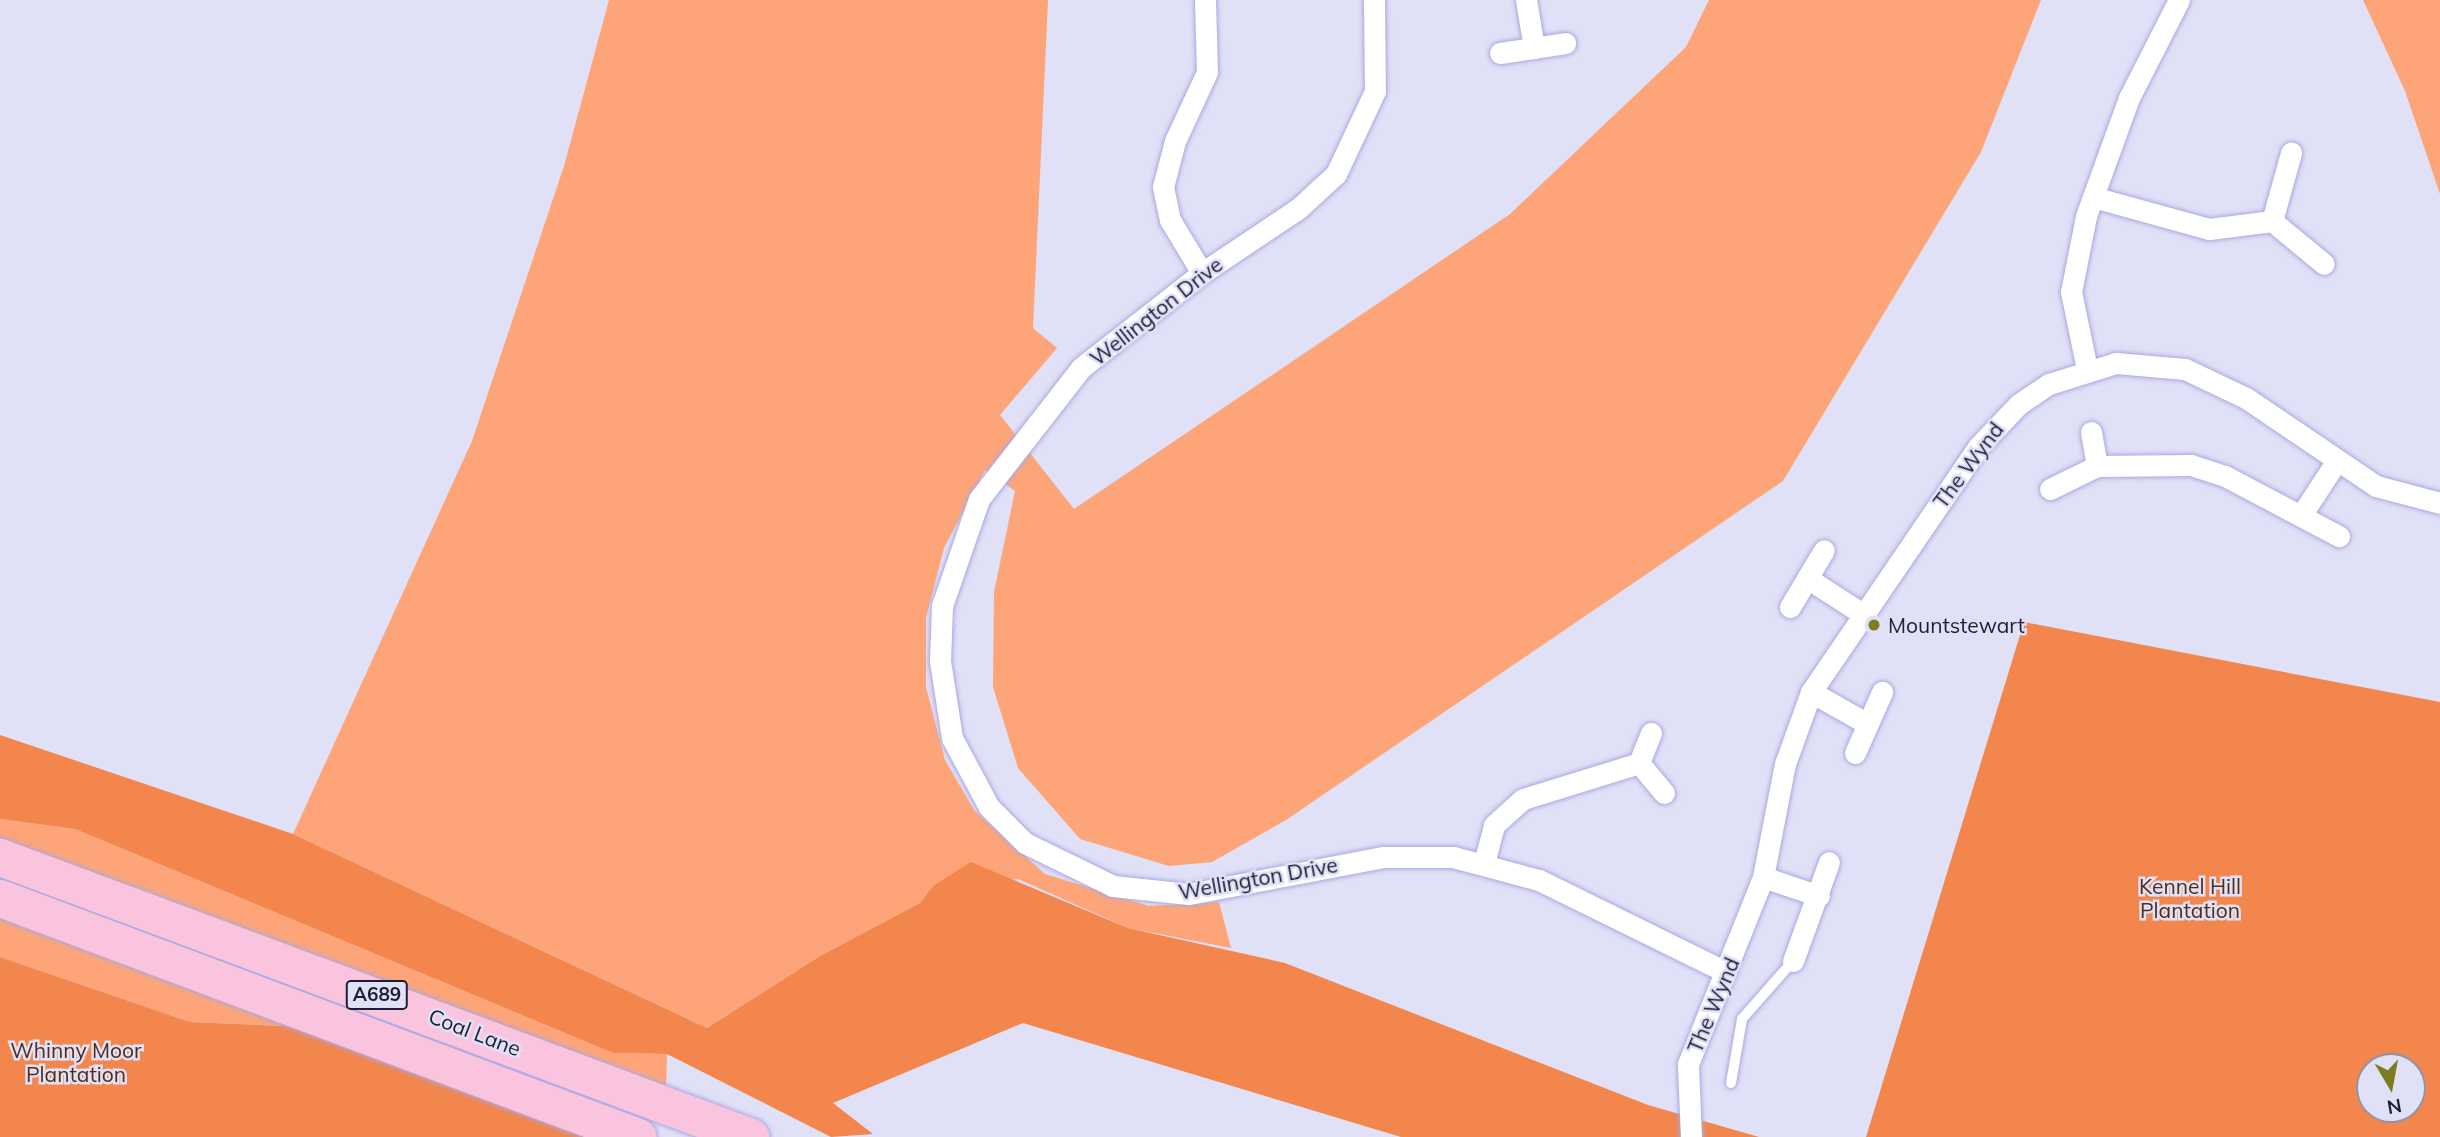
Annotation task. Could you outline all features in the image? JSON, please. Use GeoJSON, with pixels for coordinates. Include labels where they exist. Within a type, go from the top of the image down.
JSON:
{"type":"FeatureCollection","features":[{"type":"Feature","properties":{"kind":"highway","name":"Coal Lane"},"geometry":{"type":"LineString","coordinates":[[0,857],[751,1137]]}},
{"type":"Feature","properties":{"kind":"highway","name":"Coal Lane"},"geometry":{"type":"LineString","coordinates":[[0,898],[638,1137]]}},
{"type":"Feature","properties":{"kind":"street"},"geometry":{"type":"LineString","coordinates":[[1202,273],[1170,220],[1163,187],[1175,141],[1207,72],[1205,0]]}},
{"type":"Feature","properties":{"kind":"street","name":"Wellington Drive"},"geometry":{"type":"LineString","coordinates":[[1374,0],[1379,69],[1351,151],[1299,208],[1202,273],[1081,368],[979,499],[942,606],[944,707],[964,768],[989,807],[1025,843],[1113,886],[1189,894],[1383,858],[1484,863],[1539,880],[1726,972]]}},
{"type":"Feature","properties":{"kind":"street"},"geometry":{"type":"LineString","coordinates":[[1525,0],[1534,48]]}},
{"type":"Feature","properties":{"kind":"street"},"geometry":{"type":"LineString","coordinates":[[2087,369],[2071,292],[2093,197],[2129,98],[2179,0]]}},
{"type":"Feature","properties":{"kind":"street"},"geometry":{"type":"LineString","coordinates":[[1500,54],[1565,43]]}},
{"type":"Feature","properties":{"kind":"street"},"geometry":{"type":"LineString","coordinates":[[2272,221],[2291,153]]}},
{"type":"Feature","properties":{"kind":"street"},"geometry":{"type":"LineString","coordinates":[[2093,197],[2210,229],[2272,221],[2324,264]]}},
{"type":"Feature","properties":{"kind":"street","name":"The Wynd"},"geometry":{"type":"LineString","coordinates":[[1691,1137],[1688,1064],[1763,877],[1785,764],[1811,692],[1861,613],[1995,425],[2049,384],[2087,369],[2147,362],[2219,381],[2336,462],[2376,486],[2440,503]]}},
{"type":"Feature","properties":{"kind":"street"},"geometry":{"type":"LineString","coordinates":[[2091,432],[2097,466]]}},
{"type":"Feature","properties":{"kind":"street"},"geometry":{"type":"LineString","coordinates":[[2302,514],[2336,462]]}},
{"type":"Feature","properties":{"kind":"street"},"geometry":{"type":"LineString","coordinates":[[2050,489],[2097,466],[2190,465],[2302,514],[2339,536]]}},
{"type":"Feature","properties":{"kind":"street"},"geometry":{"type":"LineString","coordinates":[[1790,607],[1824,550]]}},
{"type":"Feature","properties":{"kind":"street"},"geometry":{"type":"LineString","coordinates":[[1807,578],[1861,613]]}},
{"type":"Feature","properties":{"kind":"street"},"geometry":{"type":"LineString","coordinates":[[1811,692],[1868,724]]}},
{"type":"Feature","properties":{"kind":"street"},"geometry":{"type":"LineString","coordinates":[[1855,753],[1882,692]]}},
{"type":"Feature","properties":{"kind":"street"},"geometry":{"type":"LineString","coordinates":[[1639,763],[1651,733]]}},
{"type":"Feature","properties":{"kind":"street"},"geometry":{"type":"LineString","coordinates":[[1484,863],[1493,825],[1523,799],[1639,763]]}},
{"type":"Feature","properties":{"kind":"street"},"geometry":{"type":"LineString","coordinates":[[1639,763],[1664,793]]}},
{"type":"Feature","properties":{"kind":"street"},"geometry":{"type":"LineString","coordinates":[[1793,961],[1819,896],[1829,862]]}},
{"type":"Feature","properties":{"kind":"street"},"geometry":{"type":"LineString","coordinates":[[1763,877],[1819,896]]}},
{"type":"Feature","properties":{"kind":"lane"},"geometry":{"type":"LineString","coordinates":[[1731,1083],[1742,1018],[1793,961]]}},
{"type":"Feature","properties":{"kind":"shaded area"},"geometry":{"type":"Polygon","coordinates":[[[609,0],[1048,0],[1033,328],[1057,348],[1000,415],[1074,509],[1510,214],[1686,47],[1709,0],[2041,0],[1981,152],[1783,481],[1286,820],[1212,862],[1169,866],[1080,839],[1018,768],[993,687],[994,592],[1015,491],[985,470],[944,548],[926,618],[926,687],[945,760],[974,810],[1045,874],[1149,906],[1219,902],[1231,948],[1128,928],[1018,879],[933,886],[920,903],[820,956],[707,1028],[293,834],[472,441],[564,166],[609,0]]]}},
{"type":"Feature","properties":{"kind":"shaded area"},"geometry":{"type":"Polygon","coordinates":[[[2363,0],[2440,0],[2440,194],[2405,91],[2363,0]]]}},
{"type":"Feature","properties":{"kind":"shaded area"},"geometry":{"type":"Polygon","coordinates":[[[0,819],[75,829],[613,1053],[667,1054],[666,1088],[0,838],[0,819]]]}},
{"type":"Feature","properties":{"kind":"shaded area"},"geometry":{"type":"Polygon","coordinates":[[[0,907],[329,1028],[190,1022],[0,957],[0,907]]]}},
{"type":"Feature","properties":{"kind":"green space","name":"Kennel Hill Plantation"},"geometry":{"type":"Polygon","coordinates":[[[2024,622],[2440,702],[2440,1137],[1866,1137],[2024,622]]]}},
{"type":"Feature","properties":{"kind":"green space"},"geometry":{"type":"Polygon","coordinates":[[[0,735],[293,834],[707,1028],[820,956],[920,903],[933,886],[971,862],[1128,928],[1285,963],[1648,1105],[1759,1137],[1401,1137],[1023,1023],[833,1103],[873,1134],[831,1137],[667,1054],[613,1053],[75,829],[0,819],[0,735]]]}},
{"type":"Feature","properties":{"kind":"green space","name":"Whinny Moor Plantation"},"geometry":{"type":"Polygon","coordinates":[[[0,957],[190,1022],[329,1028],[597,1137],[0,1137],[0,957]]]}},
{"type":"Feature","properties":{"kind":"place","name":"Mountstewart"},"geometry":{"type":"Point","coordinates":[1874,625]}}]}
